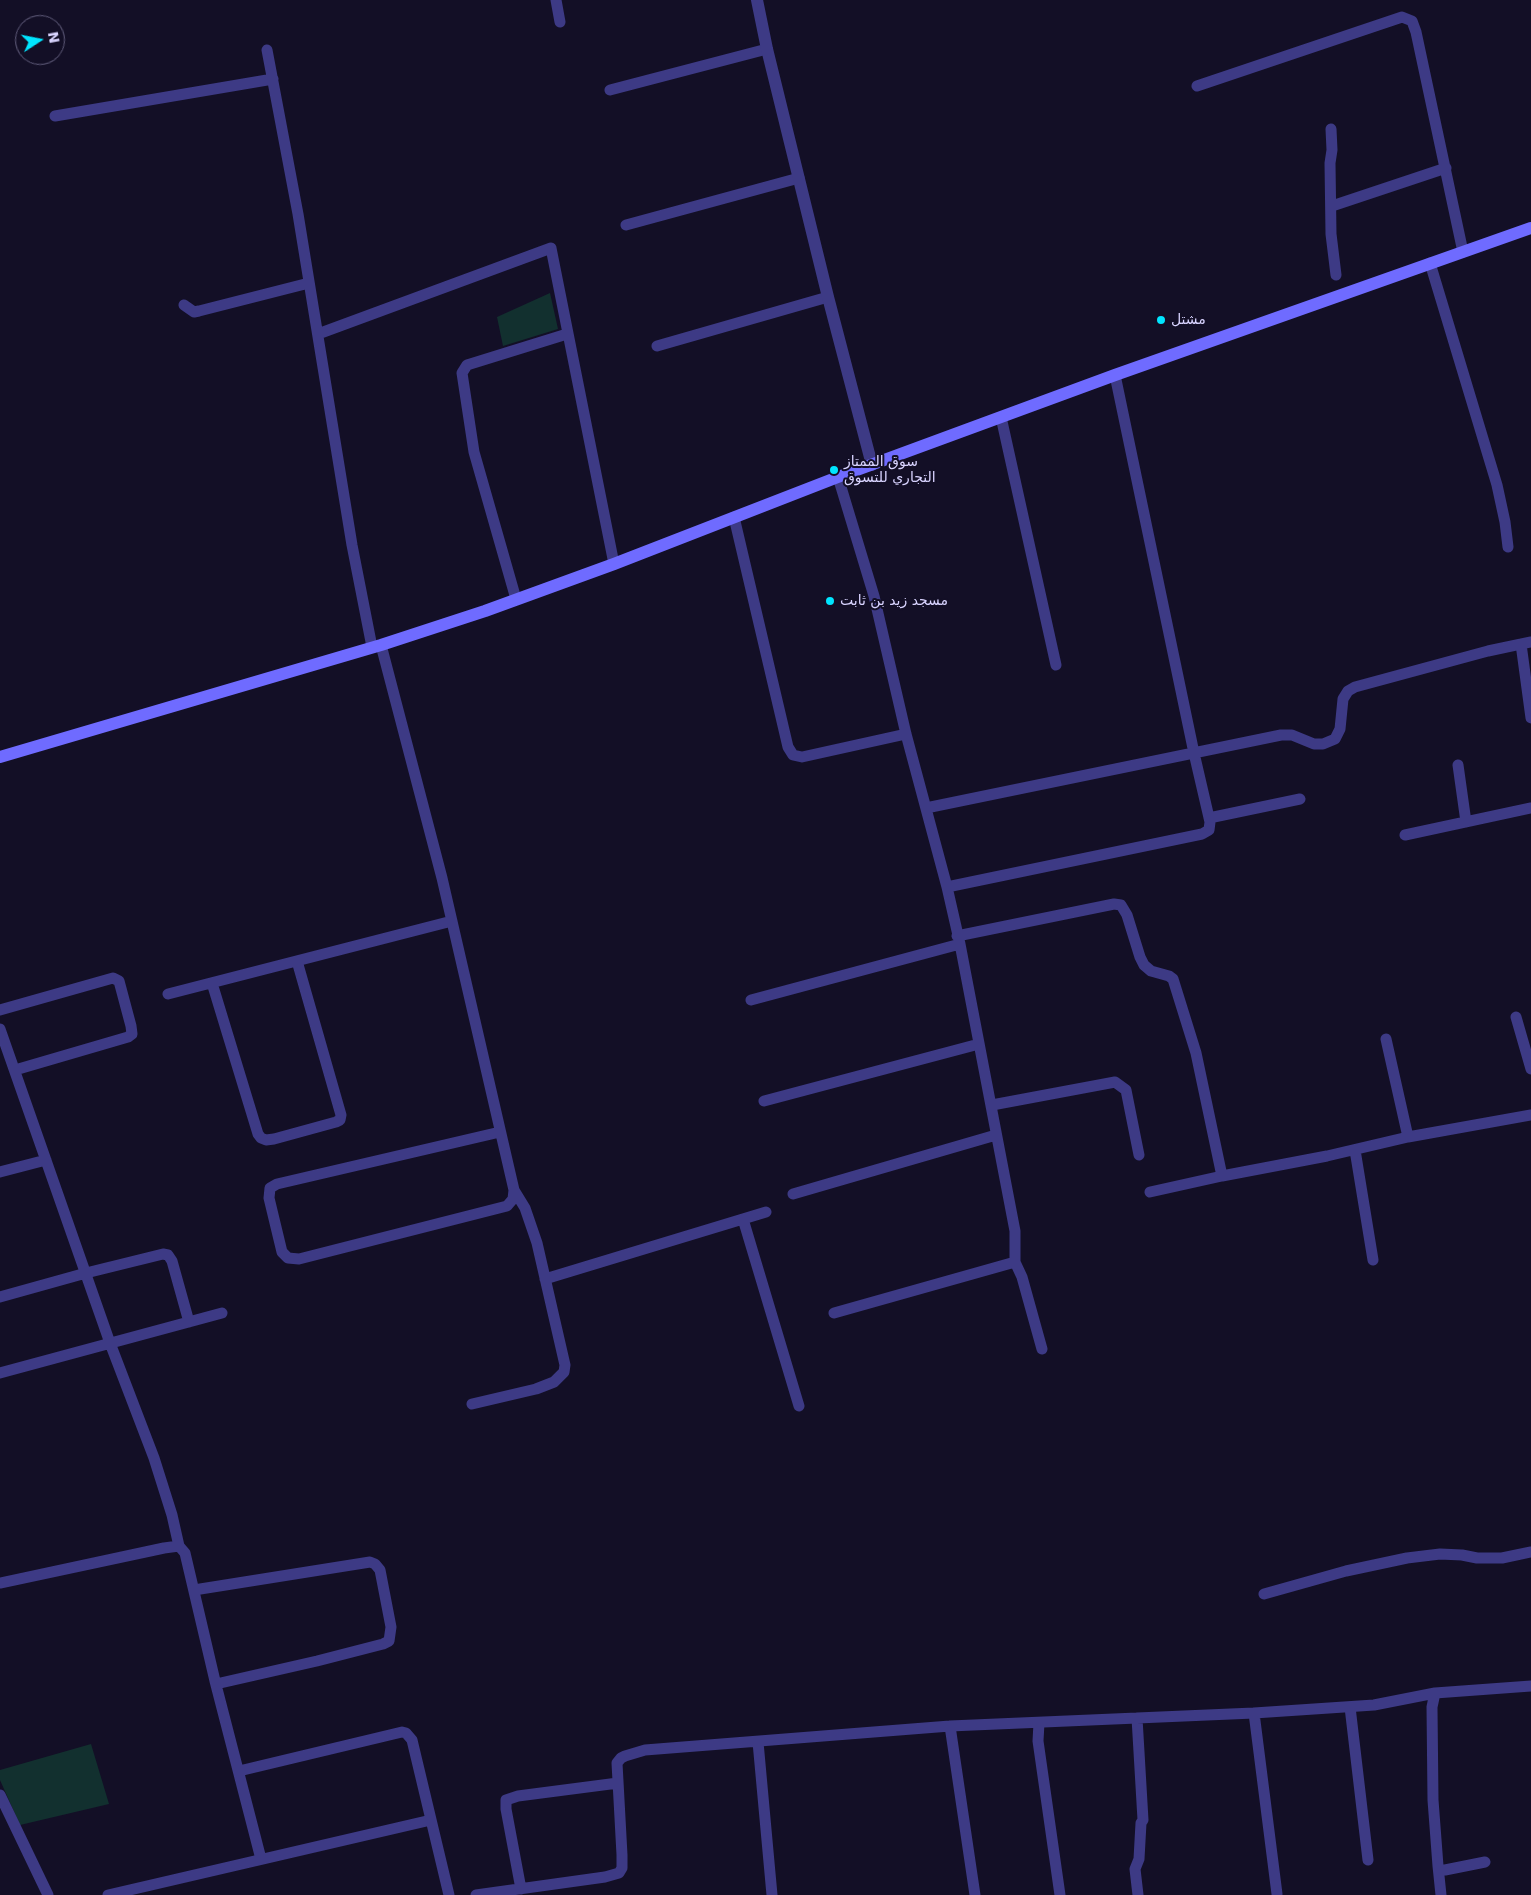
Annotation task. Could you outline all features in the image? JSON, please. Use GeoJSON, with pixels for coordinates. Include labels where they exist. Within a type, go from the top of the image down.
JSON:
{"type":"FeatureCollection","features":[{"type":"Feature","properties":{"kind":"main road"},"geometry":{"type":"LineString","coordinates":[[0,756],[376,646],[516,599],[614,564],[838,477],[1115,375],[1531,228]]}},
{"type":"Feature","properties":{"kind":"street"},"geometry":{"type":"LineString","coordinates":[[556,0],[560,22]]}},
{"type":"Feature","properties":{"kind":"street"},"geometry":{"type":"LineString","coordinates":[[757,0],[767,49],[828,297],[872,465]]}},
{"type":"Feature","properties":{"kind":"street"},"geometry":{"type":"LineString","coordinates":[[1197,86],[1402,18],[1412,20],[1446,168],[1462,252]]}},
{"type":"Feature","properties":{"kind":"street"},"geometry":{"type":"LineString","coordinates":[[610,90],[767,49]]}},
{"type":"Feature","properties":{"kind":"street"},"geometry":{"type":"LineString","coordinates":[[267,50],[318,334],[352,545],[376,646],[452,921],[514,1190],[529,1218],[565,1365],[564,1372],[554,1382],[472,1404]]}},
{"type":"Feature","properties":{"kind":"street"},"geometry":{"type":"LineString","coordinates":[[55,116],[273,79]]}},
{"type":"Feature","properties":{"kind":"street"},"geometry":{"type":"LineString","coordinates":[[1331,129],[1332,244],[1336,275]]}},
{"type":"Feature","properties":{"kind":"street"},"geometry":{"type":"LineString","coordinates":[[1332,206],[1446,168]]}},
{"type":"Feature","properties":{"kind":"street"},"geometry":{"type":"LineString","coordinates":[[626,225],[799,178]]}},
{"type":"Feature","properties":{"kind":"street"},"geometry":{"type":"LineString","coordinates":[[318,334],[551,248],[614,564]]}},
{"type":"Feature","properties":{"kind":"street"},"geometry":{"type":"LineString","coordinates":[[1430,263],[1497,485],[1508,547]]}},
{"type":"Feature","properties":{"kind":"street"},"geometry":{"type":"LineString","coordinates":[[184,305],[194,312],[309,283]]}},
{"type":"Feature","properties":{"kind":"street"},"geometry":{"type":"LineString","coordinates":[[657,346],[828,297]]}},
{"type":"Feature","properties":{"kind":"street"},"geometry":{"type":"LineString","coordinates":[[516,599],[474,452],[462,373],[467,365],[567,334]]}},
{"type":"Feature","properties":{"kind":"street"},"geometry":{"type":"LineString","coordinates":[[947,887],[1202,834],[1208,830],[1209,818],[1115,375]]}},
{"type":"Feature","properties":{"kind":"street"},"geometry":{"type":"LineString","coordinates":[[1001,417],[1056,665]]}},
{"type":"Feature","properties":{"kind":"street"},"geometry":{"type":"LineString","coordinates":[[838,477],[874,596],[906,734],[947,887],[992,1105],[1014,1231],[1015,1262],[1022,1277],[1042,1349]]}},
{"type":"Feature","properties":{"kind":"street"},"geometry":{"type":"LineString","coordinates":[[734,517],[788,747],[793,755],[802,757],[906,734]]}},
{"type":"Feature","properties":{"kind":"street"},"geometry":{"type":"LineString","coordinates":[[926,808],[1281,735],[1292,735],[1314,744],[1323,744],[1335,739],[1340,729],[1343,699],[1348,691],[1355,687],[1488,651],[1526,643],[1531,718]]}},
{"type":"Feature","properties":{"kind":"street"},"geometry":{"type":"LineString","coordinates":[[1458,765],[1466,822]]}},
{"type":"Feature","properties":{"kind":"street"},"geometry":{"type":"LineString","coordinates":[[1209,818],[1300,799]]}},
{"type":"Feature","properties":{"kind":"street"},"geometry":{"type":"LineString","coordinates":[[1405,835],[1531,808]]}},
{"type":"Feature","properties":{"kind":"street"},"geometry":{"type":"LineString","coordinates":[[751,1000],[959,940],[1114,904],[1121,905],[1127,915],[1144,965],[1151,971],[1169,976],[1173,979],[1176,987],[1196,1053],[1222,1176]]}},
{"type":"Feature","properties":{"kind":"street"},"geometry":{"type":"LineString","coordinates":[[168,994],[452,921]]}},
{"type":"Feature","properties":{"kind":"street"},"geometry":{"type":"LineString","coordinates":[[212,983],[258,1134],[266,1140],[274,1139],[336,1122],[340,1120],[342,1115],[297,961]]}},
{"type":"Feature","properties":{"kind":"street"},"geometry":{"type":"LineString","coordinates":[[0,1010],[113,978],[119,981],[131,1026],[132,1034],[128,1037],[15,1070]]}},
{"type":"Feature","properties":{"kind":"street"},"geometry":{"type":"LineString","coordinates":[[1516,1017],[1531,1069]]}},
{"type":"Feature","properties":{"kind":"street"},"geometry":{"type":"LineString","coordinates":[[0,1029],[110,1343],[154,1458],[172,1515],[179,1546],[186,1553],[216,1684],[260,1859]]}},
{"type":"Feature","properties":{"kind":"street"},"geometry":{"type":"LineString","coordinates":[[1386,1040],[1408,1137]]}},
{"type":"Feature","properties":{"kind":"street"},"geometry":{"type":"LineString","coordinates":[[764,1101],[979,1044]]}},
{"type":"Feature","properties":{"kind":"street"},"geometry":{"type":"LineString","coordinates":[[992,1105],[1116,1082],[1126,1090],[1139,1154]]}},
{"type":"Feature","properties":{"kind":"street"},"geometry":{"type":"LineString","coordinates":[[1150,1192],[1355,1150],[1408,1137],[1531,1115]]}},
{"type":"Feature","properties":{"kind":"street"},"geometry":{"type":"LineString","coordinates":[[500,1132],[278,1184],[270,1188],[269,1198],[282,1252],[288,1258],[299,1260],[507,1206],[513,1199],[514,1190]]}},
{"type":"Feature","properties":{"kind":"street"},"geometry":{"type":"LineString","coordinates":[[793,1194],[996,1135]]}},
{"type":"Feature","properties":{"kind":"street"},"geometry":{"type":"LineString","coordinates":[[1355,1150],[1373,1260]]}},
{"type":"Feature","properties":{"kind":"street"},"geometry":{"type":"LineString","coordinates":[[0,1172],[46,1160]]}},
{"type":"Feature","properties":{"kind":"street"},"geometry":{"type":"LineString","coordinates":[[545,1279],[766,1212]]}},
{"type":"Feature","properties":{"kind":"street"},"geometry":{"type":"LineString","coordinates":[[743,1219],[799,1406]]}},
{"type":"Feature","properties":{"kind":"street"},"geometry":{"type":"LineString","coordinates":[[0,1297],[162,1254],[168,1255],[172,1261],[189,1322]]}},
{"type":"Feature","properties":{"kind":"street"},"geometry":{"type":"LineString","coordinates":[[834,1313],[1015,1262]]}},
{"type":"Feature","properties":{"kind":"street"},"geometry":{"type":"LineString","coordinates":[[0,1373],[222,1313]]}},
{"type":"Feature","properties":{"kind":"street"},"geometry":{"type":"LineString","coordinates":[[0,1583],[179,1546]]}},
{"type":"Feature","properties":{"kind":"street"},"geometry":{"type":"LineString","coordinates":[[1264,1594],[1346,1571],[1407,1558],[1440,1554],[1477,1558],[1502,1558],[1531,1552]]}},
{"type":"Feature","properties":{"kind":"street"},"geometry":{"type":"LineString","coordinates":[[194,1590],[370,1562],[375,1564],[380,1570],[391,1626],[390,1641],[216,1684]]}},
{"type":"Feature","properties":{"kind":"street"},"geometry":{"type":"LineString","coordinates":[[476,1895],[524,1891],[619,1873],[622,1868],[622,1855],[618,1783],[619,1760],[634,1753],[657,1749],[950,1726],[1350,1707],[1374,1705],[1435,1693],[1531,1686]]}},
{"type":"Feature","properties":{"kind":"street"},"geometry":{"type":"LineString","coordinates":[[1435,1693],[1432,1707],[1433,1800],[1441,1895]]}},
{"type":"Feature","properties":{"kind":"street"},"geometry":{"type":"LineString","coordinates":[[1350,1707],[1368,1860]]}},
{"type":"Feature","properties":{"kind":"street"},"geometry":{"type":"LineString","coordinates":[[1254,1713],[1276,1894]]}},
{"type":"Feature","properties":{"kind":"street"},"geometry":{"type":"LineString","coordinates":[[1137,1718],[1143,1820],[1141,1822],[1138,1859],[1135,1868],[1138,1895]]}},
{"type":"Feature","properties":{"kind":"street"},"geometry":{"type":"LineString","coordinates":[[1039,1723],[1038,1741],[1060,1895]]}},
{"type":"Feature","properties":{"kind":"street"},"geometry":{"type":"LineString","coordinates":[[950,1726],[975,1895]]}},
{"type":"Feature","properties":{"kind":"street"},"geometry":{"type":"LineString","coordinates":[[239,1771],[402,1732],[408,1734],[412,1740],[448,1895]]}},
{"type":"Feature","properties":{"kind":"street"},"geometry":{"type":"LineString","coordinates":[[758,1742],[772,1895]]}},
{"type":"Feature","properties":{"kind":"street"},"geometry":{"type":"LineString","coordinates":[[524,1891],[506,1809],[506,1800],[518,1796],[618,1783]]}},
{"type":"Feature","properties":{"kind":"street"},"geometry":{"type":"LineString","coordinates":[[0,1796],[48,1895]]}},
{"type":"Feature","properties":{"kind":"street"},"geometry":{"type":"LineString","coordinates":[[108,1895],[430,1820]]}},
{"type":"Feature","properties":{"kind":"street"},"geometry":{"type":"LineString","coordinates":[[1438,1866],[1440,1870],[1445,1870],[1484,1862]]}},
{"type":"Feature","properties":{"kind":"green space"},"geometry":{"type":"Polygon","coordinates":[[[550,293],[558,329],[503,346],[497,317],[550,293]]]}},
{"type":"Feature","properties":{"kind":"green space"},"geometry":{"type":"Polygon","coordinates":[[[91,1744],[109,1804],[20,1825],[0,1780],[0,1770],[91,1744]]]}},
{"type":"Feature","properties":{"kind":"place","name":"مشتل"},"geometry":{"type":"Point","coordinates":[1161,320]}},
{"type":"Feature","properties":{"kind":"place","name":"سوق الممتاز التجاري للتسوق"},"geometry":{"type":"Point","coordinates":[834,470]}},
{"type":"Feature","properties":{"kind":"place","name":"مسجد زيد بن ثابت"},"geometry":{"type":"Point","coordinates":[830,601]}}]}
